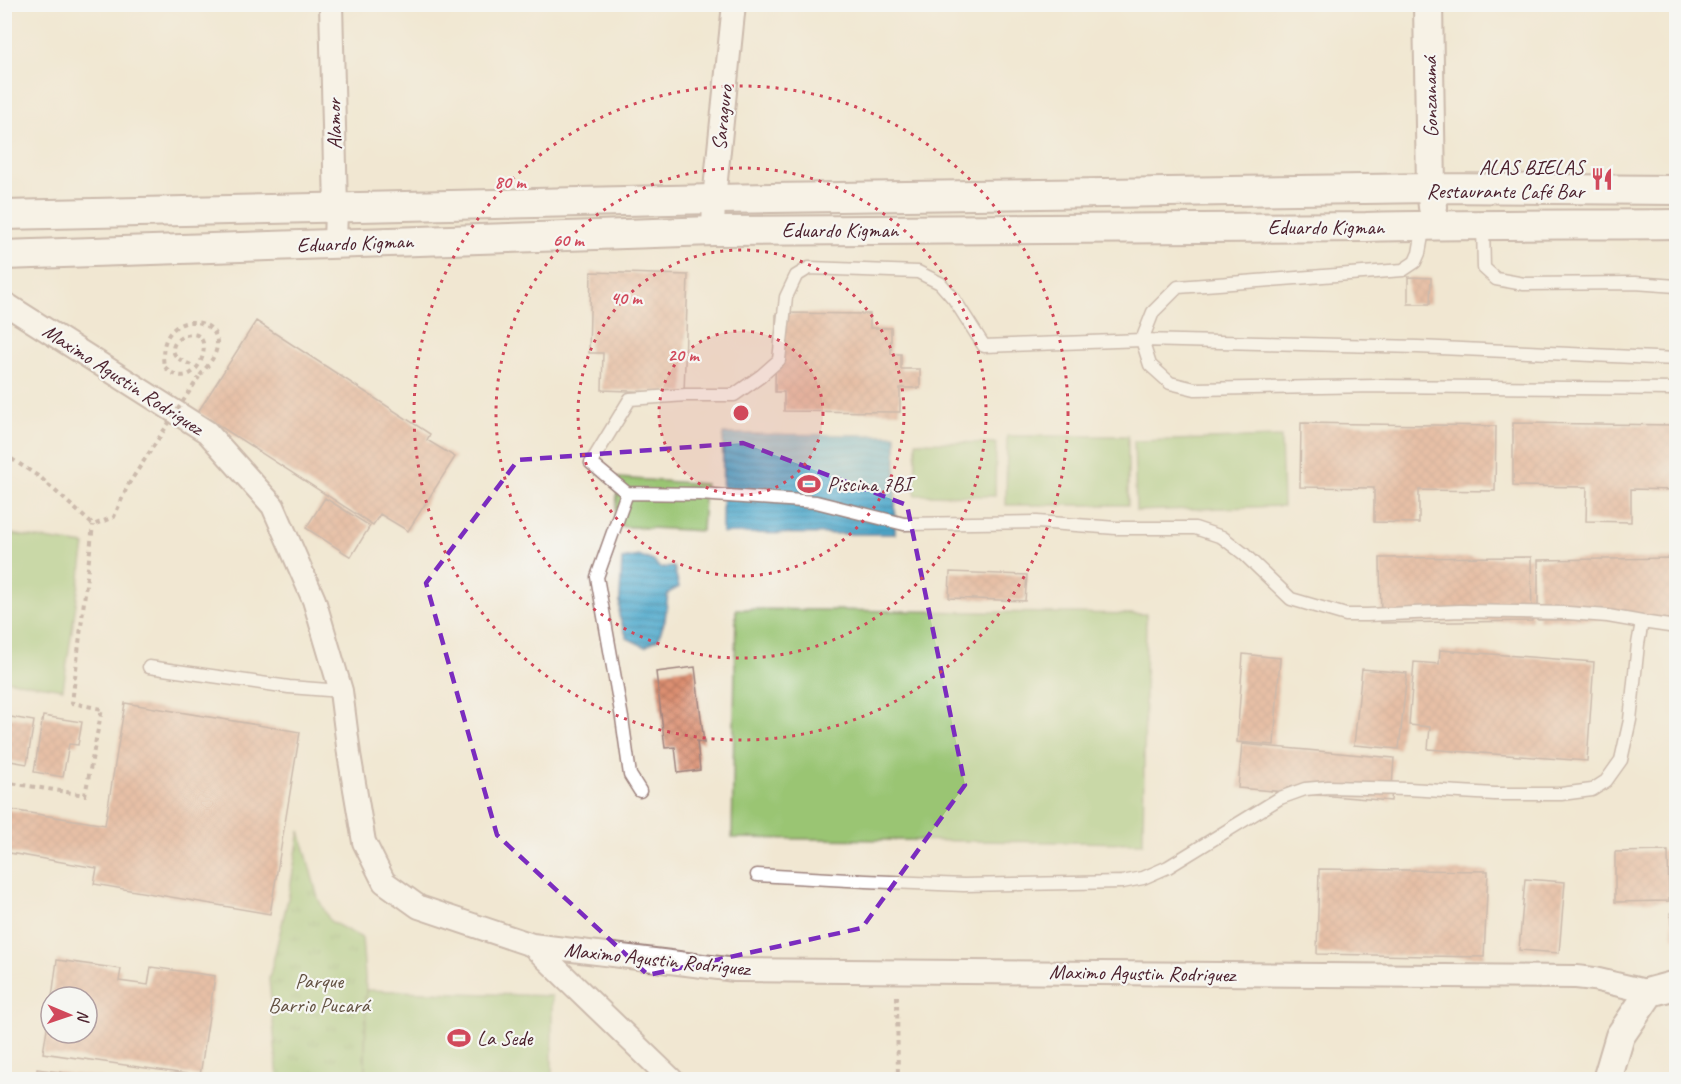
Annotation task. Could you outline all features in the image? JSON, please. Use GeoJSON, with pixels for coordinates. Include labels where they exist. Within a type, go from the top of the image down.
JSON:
{"type":"FeatureCollection","features":[{"type":"Feature","properties":{"kind":"street","name":"Alamor"},"geometry":{"type":"LineString","coordinates":[[332,4],[335,244]]}},
{"type":"Feature","properties":{"kind":"street","name":"Saraguro"},"geometry":{"type":"LineString","coordinates":[[713,231],[714,199],[734,4]]}},
{"type":"Feature","properties":{"kind":"street","name":"Gonzanamá"},"geometry":{"type":"LineString","coordinates":[[1428,4],[1431,188],[1429,225]]}},
{"type":"Feature","properties":{"kind":"street","name":"Eduardo Kigman"},"geometry":{"type":"LineString","coordinates":[[4,215],[714,199],[1431,188],[1677,190]]}},
{"type":"Feature","properties":{"kind":"street","name":"Eduardo Kigman"},"geometry":{"type":"LineString","coordinates":[[4,255],[713,231],[1677,224]]}},
{"type":"Feature","properties":{"kind":"street","name":"Maximo Agustin Rodriguez"},"geometry":{"type":"LineString","coordinates":[[4,303],[207,432],[273,506],[314,600],[341,692],[364,842],[384,882],[419,907],[532,945],[735,970],[1576,977],[1663,988]]}},
{"type":"Feature","properties":{"kind":"street"},"geometry":{"type":"LineString","coordinates":[[532,945],[672,1080]]}},
{"type":"Feature","properties":{"kind":"street"},"geometry":{"type":"LineString","coordinates":[[1607,1080],[1620,1036],[1663,988]]}},
{"type":"Feature","properties":{"kind":"lane"},"geometry":{"type":"LineString","coordinates":[[1429,225],[1415,262],[1403,270],[1178,287],[1153,312],[1142,340],[1150,364],[1170,383],[1195,389],[1377,386],[1677,389]]}},
{"type":"Feature","properties":{"kind":"lane"},"geometry":{"type":"LineString","coordinates":[[1483,226],[1485,268],[1496,279],[1524,284],[1677,285]]}},
{"type":"Feature","properties":{"kind":"lane"},"geometry":{"type":"LineString","coordinates":[[1677,359],[1418,347],[1142,340],[984,346],[954,299],[940,283],[918,272],[809,268],[796,276],[786,297],[779,360],[761,376],[734,394],[630,399],[591,463],[627,493],[700,494],[816,502],[904,524],[1038,522],[1116,528],[1195,528],[1222,537],[1244,554],[1291,599],[1346,615],[1460,611],[1568,613],[1608,616],[1677,627]]}},
{"type":"Feature","properties":{"kind":"lane"},"geometry":{"type":"LineString","coordinates":[[627,493],[597,577],[630,776],[640,791]]}},
{"type":"Feature","properties":{"kind":"lane"},"geometry":{"type":"LineString","coordinates":[[757,875],[964,885],[1122,882],[1143,878],[1168,867],[1280,798],[1305,789],[1328,787],[1495,794],[1561,794],[1592,790],[1606,781],[1621,760],[1629,720],[1642,622]]}},
{"type":"Feature","properties":{"kind":"lane"},"geometry":{"type":"LineString","coordinates":[[149,667],[341,692]]}},
{"type":"Feature","properties":{"kind":"path"},"geometry":{"type":"LineString","coordinates":[[93,525],[114,517],[128,485],[214,357],[217,344],[215,335],[204,324],[195,321],[184,322],[174,328],[164,348],[164,366],[171,373],[179,376],[187,375],[194,371],[203,358],[203,341],[199,337],[194,334],[181,337],[173,347],[176,357],[191,365]]}},
{"type":"Feature","properties":{"kind":"path"},"geometry":{"type":"LineString","coordinates":[[4,454],[41,478],[93,525]]}},
{"type":"Feature","properties":{"kind":"path"},"geometry":{"type":"LineString","coordinates":[[4,782],[85,795],[102,709],[72,703],[93,525]]}},
{"type":"Feature","properties":{"kind":"path"},"geometry":{"type":"LineString","coordinates":[[897,971],[898,1080]]}},
{"type":"Feature","properties":{"kind":"highlighted area"},"geometry":{"type":"Polygon","coordinates":[[[743,443],[907,505],[965,785],[862,928],[648,975],[497,835],[426,583],[518,460],[743,443]]]}},
{"type":"Feature","properties":{"kind":"green space"},"geometry":{"type":"Polygon","coordinates":[[[1007,436],[1128,436],[1128,505],[1006,505],[1007,436]]]}},
{"type":"Feature","properties":{"kind":"green space"},"geometry":{"type":"Polygon","coordinates":[[[1281,437],[1283,506],[1136,511],[1134,441],[1281,437]]]}},
{"type":"Feature","properties":{"kind":"green space"},"geometry":{"type":"Polygon","coordinates":[[[916,442],[996,443],[995,496],[915,495],[916,442]]]}},
{"type":"Feature","properties":{"kind":"green space"},"geometry":{"type":"Polygon","coordinates":[[[618,478],[705,484],[702,531],[615,526],[618,478]]]}},
{"type":"Feature","properties":{"kind":"green space"},"geometry":{"type":"Polygon","coordinates":[[[4,533],[85,545],[63,689],[5,680],[4,533]]]}},
{"type":"Feature","properties":{"kind":"green space"},"geometry":{"type":"Polygon","coordinates":[[[736,609],[1146,614],[1143,843],[732,838],[736,609]]]}},
{"type":"Feature","properties":{"kind":"green space","name":"Parque Barrio Pucará"},"geometry":{"type":"Polygon","coordinates":[[[300,831],[318,898],[330,921],[362,938],[366,990],[365,1079],[278,1079],[269,979],[289,894],[300,831]]]}},
{"type":"Feature","properties":{"kind":"green space","name":"La Sede"},"geometry":{"type":"Polygon","coordinates":[[[366,990],[552,996],[552,1079],[365,1079],[366,990]]]}},
{"type":"Feature","properties":{"kind":"water","name":"Piscina 7BI"},"geometry":{"type":"Polygon","coordinates":[[[723,434],[896,435],[895,534],[722,533],[723,434]]]}},
{"type":"Feature","properties":{"kind":"water"},"geometry":{"type":"Polygon","coordinates":[[[640,556],[653,561],[660,568],[674,567],[679,587],[668,593],[665,620],[658,639],[645,647],[627,638],[619,616],[622,559],[640,556]]]}},
{"type":"Feature","properties":{"kind":"building"},"geometry":{"type":"Polygon","coordinates":[[[591,272],[688,275],[684,393],[602,390],[603,353],[589,353],[591,272]]]}},
{"type":"Feature","properties":{"kind":"building"},"geometry":{"type":"Polygon","coordinates":[[[1408,277],[1431,278],[1430,304],[1408,304],[1408,277]]]}},
{"type":"Feature","properties":{"kind":"building"},"geometry":{"type":"Polygon","coordinates":[[[776,313],[870,314],[870,328],[891,328],[891,354],[901,354],[901,369],[920,369],[920,388],[900,388],[900,412],[784,411],[784,392],[775,392],[776,313]]]}},
{"type":"Feature","properties":{"kind":"building"},"geometry":{"type":"Polygon","coordinates":[[[256,321],[430,434],[427,440],[455,457],[408,531],[380,514],[373,525],[198,412],[256,321]]]}},
{"type":"Feature","properties":{"kind":"building"},"geometry":{"type":"Polygon","coordinates":[[[1301,423],[1496,426],[1495,491],[1419,490],[1419,523],[1374,522],[1374,488],[1300,487],[1301,423]]]}},
{"type":"Feature","properties":{"kind":"building"},"geometry":{"type":"Polygon","coordinates":[[[1513,423],[1676,425],[1676,490],[1631,489],[1631,522],[1586,521],[1587,487],[1513,486],[1513,423]]]}},
{"type":"Feature","properties":{"kind":"building"},"geometry":{"type":"Polygon","coordinates":[[[325,498],[370,526],[351,557],[306,528],[325,498]]]}},
{"type":"Feature","properties":{"kind":"building"},"geometry":{"type":"Polygon","coordinates":[[[1531,557],[1532,621],[1381,623],[1380,558],[1531,557]]]}},
{"type":"Feature","properties":{"kind":"building"},"geometry":{"type":"Polygon","coordinates":[[[1674,558],[1675,619],[1538,620],[1538,560],[1674,558]]]}},
{"type":"Feature","properties":{"kind":"building"},"geometry":{"type":"Polygon","coordinates":[[[950,572],[1027,575],[1025,601],[949,598],[950,572]]]}},
{"type":"Feature","properties":{"kind":"building"},"geometry":{"type":"Polygon","coordinates":[[[1440,650],[1594,662],[1587,761],[1428,749],[1430,727],[1409,725],[1414,662],[1439,664],[1440,650]]]}},
{"type":"Feature","properties":{"kind":"building"},"geometry":{"type":"Polygon","coordinates":[[[1243,654],[1280,658],[1274,745],[1237,742],[1243,654]]]}},
{"type":"Feature","properties":{"kind":"building"},"geometry":{"type":"Polygon","coordinates":[[[695,667],[704,743],[697,741],[700,770],[678,773],[675,747],[665,748],[656,672],[695,667]]]}},
{"type":"Feature","properties":{"kind":"building"},"geometry":{"type":"Polygon","coordinates":[[[1362,669],[1407,673],[1399,749],[1354,745],[1362,669]]]}},
{"type":"Feature","properties":{"kind":"building"},"geometry":{"type":"Polygon","coordinates":[[[125,703],[300,732],[270,914],[94,884],[97,868],[4,852],[4,809],[105,825],[125,703]]]}},
{"type":"Feature","properties":{"kind":"building"},"geometry":{"type":"Polygon","coordinates":[[[5,716],[34,721],[27,764],[5,760],[5,716]]]}},
{"type":"Feature","properties":{"kind":"building"},"geometry":{"type":"Polygon","coordinates":[[[43,716],[82,722],[78,745],[69,744],[63,777],[34,772],[43,716]]]}},
{"type":"Feature","properties":{"kind":"building"},"geometry":{"type":"Polygon","coordinates":[[[1242,744],[1394,758],[1391,801],[1238,788],[1242,744]]]}},
{"type":"Feature","properties":{"kind":"building"},"geometry":{"type":"Polygon","coordinates":[[[1668,851],[1669,901],[1615,902],[1615,852],[1668,851]]]}},
{"type":"Feature","properties":{"kind":"building"},"geometry":{"type":"Polygon","coordinates":[[[1319,869],[1488,871],[1484,957],[1317,954],[1319,869]]]}},
{"type":"Feature","properties":{"kind":"building"},"geometry":{"type":"Polygon","coordinates":[[[1525,879],[1565,882],[1559,953],[1519,950],[1525,879]]]}},
{"type":"Feature","properties":{"kind":"building"},"geometry":{"type":"Polygon","coordinates":[[[1676,912],[1676,938],[1673,938],[1670,913],[1676,912]]]}},
{"type":"Feature","properties":{"kind":"building"},"geometry":{"type":"Polygon","coordinates":[[[57,960],[121,969],[119,981],[148,985],[151,967],[215,976],[200,1076],[43,1053],[44,1045],[99,1045],[99,985],[54,985],[57,960]]]}},
{"type":"Feature","properties":{"kind":"building"},"geometry":{"type":"Polygon","coordinates":[[[37,1069],[103,1078],[103,1080],[36,1080],[37,1069]]]}},
{"type":"Feature","properties":{"kind":"place","name":"ALAS BIELAS Restaurante Café Bar"},"geometry":{"type":"Point","coordinates":[1602,179]}},
{"type":"Feature","properties":{"kind":"place","name":"Piscina 7BI"},"geometry":{"type":"Point","coordinates":[809,484]}},
{"type":"Feature","properties":{"kind":"place","name":"La Sede"},"geometry":{"type":"Point","coordinates":[459,1038]}}]}
